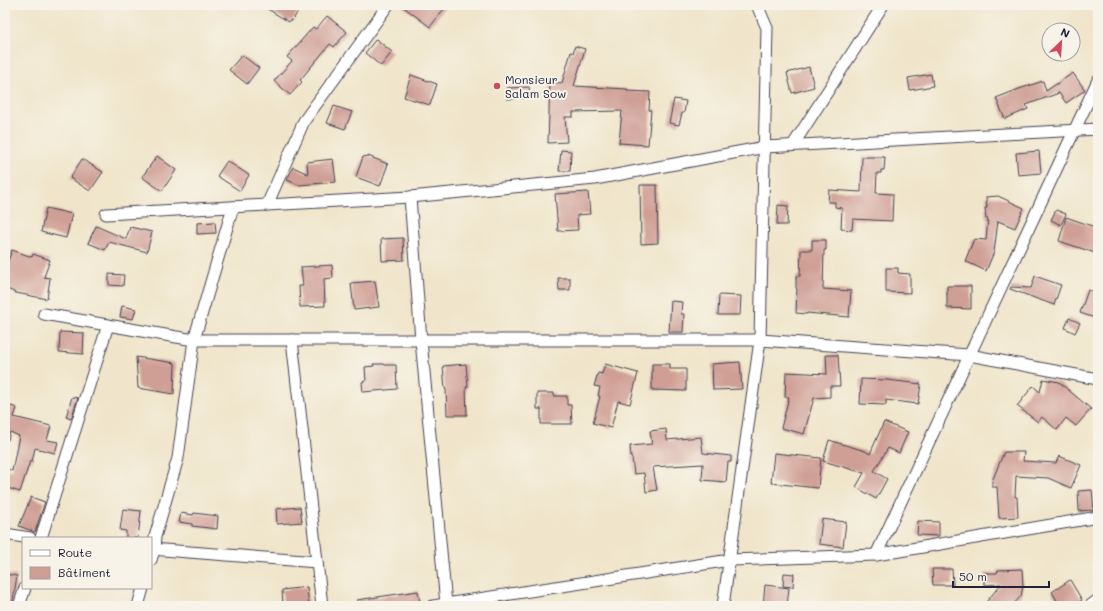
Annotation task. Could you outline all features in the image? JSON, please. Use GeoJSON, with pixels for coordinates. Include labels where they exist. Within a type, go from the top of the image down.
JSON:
{"type":"FeatureCollection","features":[{"type":"Feature","properties":{"kind":"street"},"geometry":{"type":"LineString","coordinates":[[267,205],[304,121],[388,5]]}},
{"type":"Feature","properties":{"kind":"street"},"geometry":{"type":"LineString","coordinates":[[723,606],[760,340],[767,28],[757,5]]}},
{"type":"Feature","properties":{"kind":"street"},"geometry":{"type":"LineString","coordinates":[[793,145],[883,5]]}},
{"type":"Feature","properties":{"kind":"street"},"geometry":{"type":"LineString","coordinates":[[876,556],[1098,80]]}},
{"type":"Feature","properties":{"kind":"street"},"geometry":{"type":"LineString","coordinates":[[106,214],[410,197],[595,179],[764,147],[1098,129]]}},
{"type":"Feature","properties":{"kind":"street"},"geometry":{"type":"LineString","coordinates":[[410,197],[421,340],[446,604]]}},
{"type":"Feature","properties":{"kind":"street"},"geometry":{"type":"LineString","coordinates":[[233,207],[194,340],[178,458],[155,536],[152,553],[317,562]]}},
{"type":"Feature","properties":{"kind":"street"},"geometry":{"type":"LineString","coordinates":[[44,314],[194,340],[760,340],[969,356],[1098,379]]}},
{"type":"Feature","properties":{"kind":"street"},"geometry":{"type":"LineString","coordinates":[[41,537],[108,325]]}},
{"type":"Feature","properties":{"kind":"street"},"geometry":{"type":"LineString","coordinates":[[292,340],[322,606]]}},
{"type":"Feature","properties":{"kind":"street"},"geometry":{"type":"LineString","coordinates":[[433,606],[730,560],[876,556],[1098,517]]}},
{"type":"Feature","properties":{"kind":"street"},"geometry":{"type":"LineString","coordinates":[[5,534],[24,537]]}},
{"type":"Feature","properties":{"kind":"street"},"geometry":{"type":"LineString","coordinates":[[19,606],[25,589]]}},
{"type":"Feature","properties":{"kind":"street"},"geometry":{"type":"LineString","coordinates":[[138,606],[143,589]]}},
{"type":"Feature","properties":{"kind":"street"},"geometry":{"type":"LineString","coordinates":[[1090,606],[1098,600]]}},
{"type":"Feature","properties":{"kind":"building"},"geometry":{"type":"Polygon","coordinates":[[[261,5],[302,5],[292,21],[290,20],[289,22],[261,5]]]}},
{"type":"Feature","properties":{"kind":"building"},"geometry":{"type":"Polygon","coordinates":[[[401,5],[447,5],[430,27],[401,5]]]}},
{"type":"Feature","properties":{"kind":"building"},"geometry":{"type":"Polygon","coordinates":[[[327,16],[347,32],[334,47],[330,44],[300,80],[302,82],[290,95],[274,81],[292,61],[287,57],[313,27],[316,29],[327,16]]]}},
{"type":"Feature","properties":{"kind":"building"},"geometry":{"type":"Polygon","coordinates":[[[376,39],[392,52],[381,66],[365,53],[376,39]]]}},
{"type":"Feature","properties":{"kind":"building"},"geometry":{"type":"Polygon","coordinates":[[[575,46],[585,49],[574,86],[650,92],[649,110],[651,110],[648,145],[619,143],[622,111],[573,112],[573,117],[565,117],[567,142],[548,143],[550,82],[562,83],[571,52],[573,53],[575,46]]]}},
{"type":"Feature","properties":{"kind":"building"},"geometry":{"type":"Polygon","coordinates":[[[242,55],[259,68],[247,84],[229,70],[242,55]]]}},
{"type":"Feature","properties":{"kind":"building"},"geometry":{"type":"Polygon","coordinates":[[[809,67],[814,87],[792,93],[787,73],[809,67]]]}},
{"type":"Feature","properties":{"kind":"building"},"geometry":{"type":"Polygon","coordinates":[[[1073,73],[1085,90],[1066,103],[1059,93],[1026,105],[1028,109],[1005,119],[996,98],[1043,81],[1046,91],[1073,73]]]}},
{"type":"Feature","properties":{"kind":"building"},"geometry":{"type":"Polygon","coordinates":[[[931,74],[933,86],[910,90],[908,78],[931,74]]]}},
{"type":"Feature","properties":{"kind":"building"},"geometry":{"type":"Polygon","coordinates":[[[411,75],[437,84],[430,105],[404,97],[411,75]]]}},
{"type":"Feature","properties":{"kind":"building"},"geometry":{"type":"Polygon","coordinates":[[[529,87],[530,98],[507,99],[507,88],[529,87]]]}},
{"type":"Feature","properties":{"kind":"building"},"geometry":{"type":"Polygon","coordinates":[[[674,99],[686,101],[684,113],[682,113],[679,125],[669,123],[674,99]]]}},
{"type":"Feature","properties":{"kind":"building"},"geometry":{"type":"Polygon","coordinates":[[[334,106],[352,112],[345,129],[327,123],[334,106]]]}},
{"type":"Feature","properties":{"kind":"building"},"geometry":{"type":"Polygon","coordinates":[[[561,150],[571,151],[570,171],[559,171],[561,150]]]}},
{"type":"Feature","properties":{"kind":"building"},"geometry":{"type":"Polygon","coordinates":[[[1039,151],[1041,173],[1018,175],[1016,153],[1039,151]]]}},
{"type":"Feature","properties":{"kind":"building"},"geometry":{"type":"Polygon","coordinates":[[[157,156],[176,170],[162,191],[142,177],[157,156]]]}},
{"type":"Feature","properties":{"kind":"building"},"geometry":{"type":"Polygon","coordinates":[[[368,156],[388,164],[380,186],[356,177],[363,157],[368,156]]]}},
{"type":"Feature","properties":{"kind":"building"},"geometry":{"type":"Polygon","coordinates":[[[862,157],[885,157],[884,170],[881,170],[881,173],[877,173],[876,193],[893,194],[892,221],[853,219],[852,230],[841,229],[842,208],[835,207],[835,202],[828,202],[829,190],[861,192],[862,157]]]}},
{"type":"Feature","properties":{"kind":"building"},"geometry":{"type":"Polygon","coordinates":[[[82,159],[103,172],[90,191],[70,178],[82,159]]]}},
{"type":"Feature","properties":{"kind":"building"},"geometry":{"type":"Polygon","coordinates":[[[333,159],[336,182],[299,185],[287,180],[293,167],[308,174],[307,162],[333,159]]]}},
{"type":"Feature","properties":{"kind":"building"},"geometry":{"type":"Polygon","coordinates":[[[227,161],[249,175],[240,191],[217,176],[227,161]]]}},
{"type":"Feature","properties":{"kind":"building"},"geometry":{"type":"Polygon","coordinates":[[[640,185],[657,185],[658,243],[641,244],[640,185]]]}},
{"type":"Feature","properties":{"kind":"building"},"geometry":{"type":"Polygon","coordinates":[[[588,192],[590,214],[577,215],[578,230],[558,231],[555,194],[588,192]]]}},
{"type":"Feature","properties":{"kind":"building"},"geometry":{"type":"Polygon","coordinates":[[[998,196],[1024,208],[1015,228],[998,221],[994,252],[986,271],[965,261],[974,239],[986,240],[988,219],[986,219],[985,208],[987,208],[986,197],[998,196]]]}},
{"type":"Feature","properties":{"kind":"building"},"geometry":{"type":"Polygon","coordinates":[[[778,205],[788,206],[787,225],[777,225],[778,205]]]}},
{"type":"Feature","properties":{"kind":"building"},"geometry":{"type":"Polygon","coordinates":[[[46,208],[72,214],[66,238],[41,232],[46,208]]]}},
{"type":"Feature","properties":{"kind":"building"},"geometry":{"type":"Polygon","coordinates":[[[1056,210],[1066,214],[1061,225],[1051,220],[1056,210]]]}},
{"type":"Feature","properties":{"kind":"building"},"geometry":{"type":"Polygon","coordinates":[[[1066,217],[1098,228],[1098,254],[1059,241],[1066,217]]]}},
{"type":"Feature","properties":{"kind":"building"},"geometry":{"type":"Polygon","coordinates":[[[215,222],[216,233],[197,234],[197,223],[215,222]]]}},
{"type":"Feature","properties":{"kind":"building"},"geometry":{"type":"Polygon","coordinates":[[[96,226],[126,239],[130,227],[152,232],[147,252],[109,242],[105,250],[88,243],[96,226]]]}},
{"type":"Feature","properties":{"kind":"building"},"geometry":{"type":"Polygon","coordinates":[[[403,238],[404,260],[382,261],[381,239],[403,238]]]}},
{"type":"Feature","properties":{"kind":"building"},"geometry":{"type":"Polygon","coordinates":[[[812,240],[826,240],[826,250],[824,250],[823,289],[851,291],[849,317],[796,313],[796,276],[800,276],[801,250],[812,250],[812,240]]]}},
{"type":"Feature","properties":{"kind":"building"},"geometry":{"type":"Polygon","coordinates":[[[12,250],[32,257],[33,254],[50,260],[44,277],[50,278],[47,299],[16,293],[5,288],[5,269],[12,250]]]}},
{"type":"Feature","properties":{"kind":"building"},"geometry":{"type":"Polygon","coordinates":[[[332,265],[333,278],[324,279],[325,306],[300,307],[299,286],[303,286],[301,267],[332,265]]]}},
{"type":"Feature","properties":{"kind":"building"},"geometry":{"type":"Polygon","coordinates":[[[886,268],[898,268],[898,273],[910,274],[910,293],[886,292],[886,268]]]}},
{"type":"Feature","properties":{"kind":"building"},"geometry":{"type":"Polygon","coordinates":[[[109,274],[124,275],[123,286],[109,285],[109,274]]]}},
{"type":"Feature","properties":{"kind":"building"},"geometry":{"type":"Polygon","coordinates":[[[1035,276],[1061,285],[1054,305],[1010,289],[1011,287],[1031,288],[1035,276]]]}},
{"type":"Feature","properties":{"kind":"building"},"geometry":{"type":"Polygon","coordinates":[[[558,278],[570,278],[570,290],[559,290],[558,278]]]}},
{"type":"Feature","properties":{"kind":"building"},"geometry":{"type":"Polygon","coordinates":[[[375,281],[379,307],[354,310],[351,283],[375,281]]]}},
{"type":"Feature","properties":{"kind":"building"},"geometry":{"type":"Polygon","coordinates":[[[947,286],[971,286],[971,309],[947,308],[947,286]]]}},
{"type":"Feature","properties":{"kind":"building"},"geometry":{"type":"Polygon","coordinates":[[[1088,290],[1098,293],[1098,319],[1080,313],[1088,290]]]}},
{"type":"Feature","properties":{"kind":"building"},"geometry":{"type":"Polygon","coordinates":[[[719,295],[741,296],[740,315],[718,315],[719,295]]]}},
{"type":"Feature","properties":{"kind":"building"},"geometry":{"type":"Polygon","coordinates":[[[671,301],[682,302],[681,314],[684,314],[683,332],[669,332],[671,301]]]}},
{"type":"Feature","properties":{"kind":"building"},"geometry":{"type":"Polygon","coordinates":[[[122,306],[136,309],[133,319],[120,317],[122,306]]]}},
{"type":"Feature","properties":{"kind":"building"},"geometry":{"type":"Polygon","coordinates":[[[1069,318],[1080,323],[1075,333],[1065,328],[1069,318]]]}},
{"type":"Feature","properties":{"kind":"building"},"geometry":{"type":"Polygon","coordinates":[[[60,332],[84,333],[83,354],[59,352],[60,332]]]}},
{"type":"Feature","properties":{"kind":"building"},"geometry":{"type":"Polygon","coordinates":[[[826,355],[838,355],[840,386],[830,386],[830,397],[814,398],[804,434],[781,428],[789,397],[785,397],[786,372],[827,374],[826,355]]]}},
{"type":"Feature","properties":{"kind":"building"},"geometry":{"type":"Polygon","coordinates":[[[136,357],[175,363],[174,394],[138,388],[136,357]]]}},
{"type":"Feature","properties":{"kind":"building"},"geometry":{"type":"Polygon","coordinates":[[[740,362],[742,389],[713,390],[712,364],[740,362]]]}},
{"type":"Feature","properties":{"kind":"building"},"geometry":{"type":"Polygon","coordinates":[[[373,364],[396,365],[397,389],[363,392],[362,382],[366,381],[365,367],[374,366],[373,364]]]}},
{"type":"Feature","properties":{"kind":"building"},"geometry":{"type":"Polygon","coordinates":[[[466,364],[468,387],[466,387],[467,415],[447,415],[443,366],[466,364]]]}},
{"type":"Feature","properties":{"kind":"building"},"geometry":{"type":"Polygon","coordinates":[[[605,364],[638,373],[630,404],[618,401],[611,428],[593,423],[600,396],[598,396],[600,387],[594,386],[598,373],[602,374],[605,364]]]}},
{"type":"Feature","properties":{"kind":"building"},"geometry":{"type":"Polygon","coordinates":[[[652,364],[670,364],[670,369],[686,369],[686,391],[652,390],[652,364]]]}},
{"type":"Feature","properties":{"kind":"building"},"geometry":{"type":"Polygon","coordinates":[[[861,379],[921,384],[918,404],[886,400],[886,405],[860,404],[861,379]]]}},
{"type":"Feature","properties":{"kind":"building"},"geometry":{"type":"Polygon","coordinates":[[[1043,379],[1059,382],[1091,409],[1076,426],[1066,418],[1057,430],[1042,417],[1038,422],[1017,406],[1033,386],[1040,392],[1043,379]]]}},
{"type":"Feature","properties":{"kind":"building"},"geometry":{"type":"Polygon","coordinates":[[[537,393],[554,393],[554,396],[567,396],[567,405],[571,405],[572,424],[541,424],[541,409],[537,409],[537,393]]]}},
{"type":"Feature","properties":{"kind":"building"},"geometry":{"type":"Polygon","coordinates":[[[72,397],[78,398],[71,419],[66,417],[72,397]]]}},
{"type":"Feature","properties":{"kind":"building"},"geometry":{"type":"Polygon","coordinates":[[[5,404],[17,408],[14,417],[51,426],[47,440],[58,442],[55,453],[35,448],[32,462],[30,461],[20,492],[5,487],[5,477],[8,469],[12,471],[19,436],[10,432],[8,440],[5,440],[5,404]]]}},
{"type":"Feature","properties":{"kind":"building"},"geometry":{"type":"Polygon","coordinates":[[[884,422],[908,432],[899,453],[888,448],[874,471],[887,479],[876,499],[856,487],[864,473],[823,461],[829,440],[865,451],[870,454],[884,422]]]}},
{"type":"Feature","properties":{"kind":"building"},"geometry":{"type":"Polygon","coordinates":[[[666,429],[667,440],[701,437],[703,453],[731,456],[731,462],[728,462],[726,482],[702,480],[703,464],[653,467],[657,490],[646,492],[644,473],[634,474],[630,446],[652,444],[650,431],[666,429]]]}},
{"type":"Feature","properties":{"kind":"building"},"geometry":{"type":"Polygon","coordinates":[[[1004,452],[1024,452],[1023,461],[1056,463],[1059,456],[1081,465],[1071,488],[1048,478],[1016,476],[1015,497],[1017,497],[1018,517],[999,518],[997,487],[992,487],[992,481],[1004,452]]]}},
{"type":"Feature","properties":{"kind":"building"},"geometry":{"type":"Polygon","coordinates":[[[774,453],[821,458],[818,488],[771,483],[774,453]]]}},
{"type":"Feature","properties":{"kind":"building"},"geometry":{"type":"Polygon","coordinates":[[[1092,490],[1094,510],[1079,511],[1078,491],[1092,490]]]}},
{"type":"Feature","properties":{"kind":"building"},"geometry":{"type":"Polygon","coordinates":[[[31,497],[45,502],[35,532],[19,526],[31,497]]]}},
{"type":"Feature","properties":{"kind":"building"},"geometry":{"type":"Polygon","coordinates":[[[300,507],[302,522],[277,524],[276,509],[300,507]]]}},
{"type":"Feature","properties":{"kind":"building"},"geometry":{"type":"Polygon","coordinates":[[[123,509],[141,511],[138,537],[126,537],[126,531],[120,530],[123,509]]]}},
{"type":"Feature","properties":{"kind":"building"},"geometry":{"type":"Polygon","coordinates":[[[181,513],[218,516],[217,529],[192,526],[192,524],[179,522],[181,513]]]}},
{"type":"Feature","properties":{"kind":"building"},"geometry":{"type":"Polygon","coordinates":[[[822,519],[846,522],[843,547],[819,544],[822,519]]]}},
{"type":"Feature","properties":{"kind":"building"},"geometry":{"type":"Polygon","coordinates":[[[918,521],[939,522],[939,536],[917,535],[918,521]]]}},
{"type":"Feature","properties":{"kind":"building"},"geometry":{"type":"Polygon","coordinates":[[[932,569],[952,569],[953,585],[933,585],[932,569]]]}},
{"type":"Feature","properties":{"kind":"building"},"geometry":{"type":"Polygon","coordinates":[[[1022,569],[1023,586],[1021,596],[1012,606],[983,606],[1001,584],[984,585],[984,573],[997,573],[998,570],[1022,569]]]}},
{"type":"Feature","properties":{"kind":"building"},"geometry":{"type":"Polygon","coordinates":[[[784,573],[794,574],[793,587],[783,586],[784,573]]]}},
{"type":"Feature","properties":{"kind":"building"},"geometry":{"type":"Polygon","coordinates":[[[5,574],[17,576],[12,606],[5,606],[5,574]]]}},
{"type":"Feature","properties":{"kind":"building"},"geometry":{"type":"Polygon","coordinates":[[[1070,580],[1082,600],[1073,606],[1060,606],[1052,592],[1070,580]]]}},
{"type":"Feature","properties":{"kind":"building"},"geometry":{"type":"Polygon","coordinates":[[[765,585],[789,588],[787,606],[763,606],[765,585]]]}},
{"type":"Feature","properties":{"kind":"building"},"geometry":{"type":"Polygon","coordinates":[[[307,587],[309,606],[283,606],[282,590],[307,587]]]}},
{"type":"Feature","properties":{"kind":"building"},"geometry":{"type":"Polygon","coordinates":[[[418,591],[420,603],[402,606],[357,606],[357,600],[418,591]]]}},
{"type":"Feature","properties":{"kind":"place","name":"Monsieur Salam Sow"},"geometry":{"type":"Point","coordinates":[497,86]}}]}
